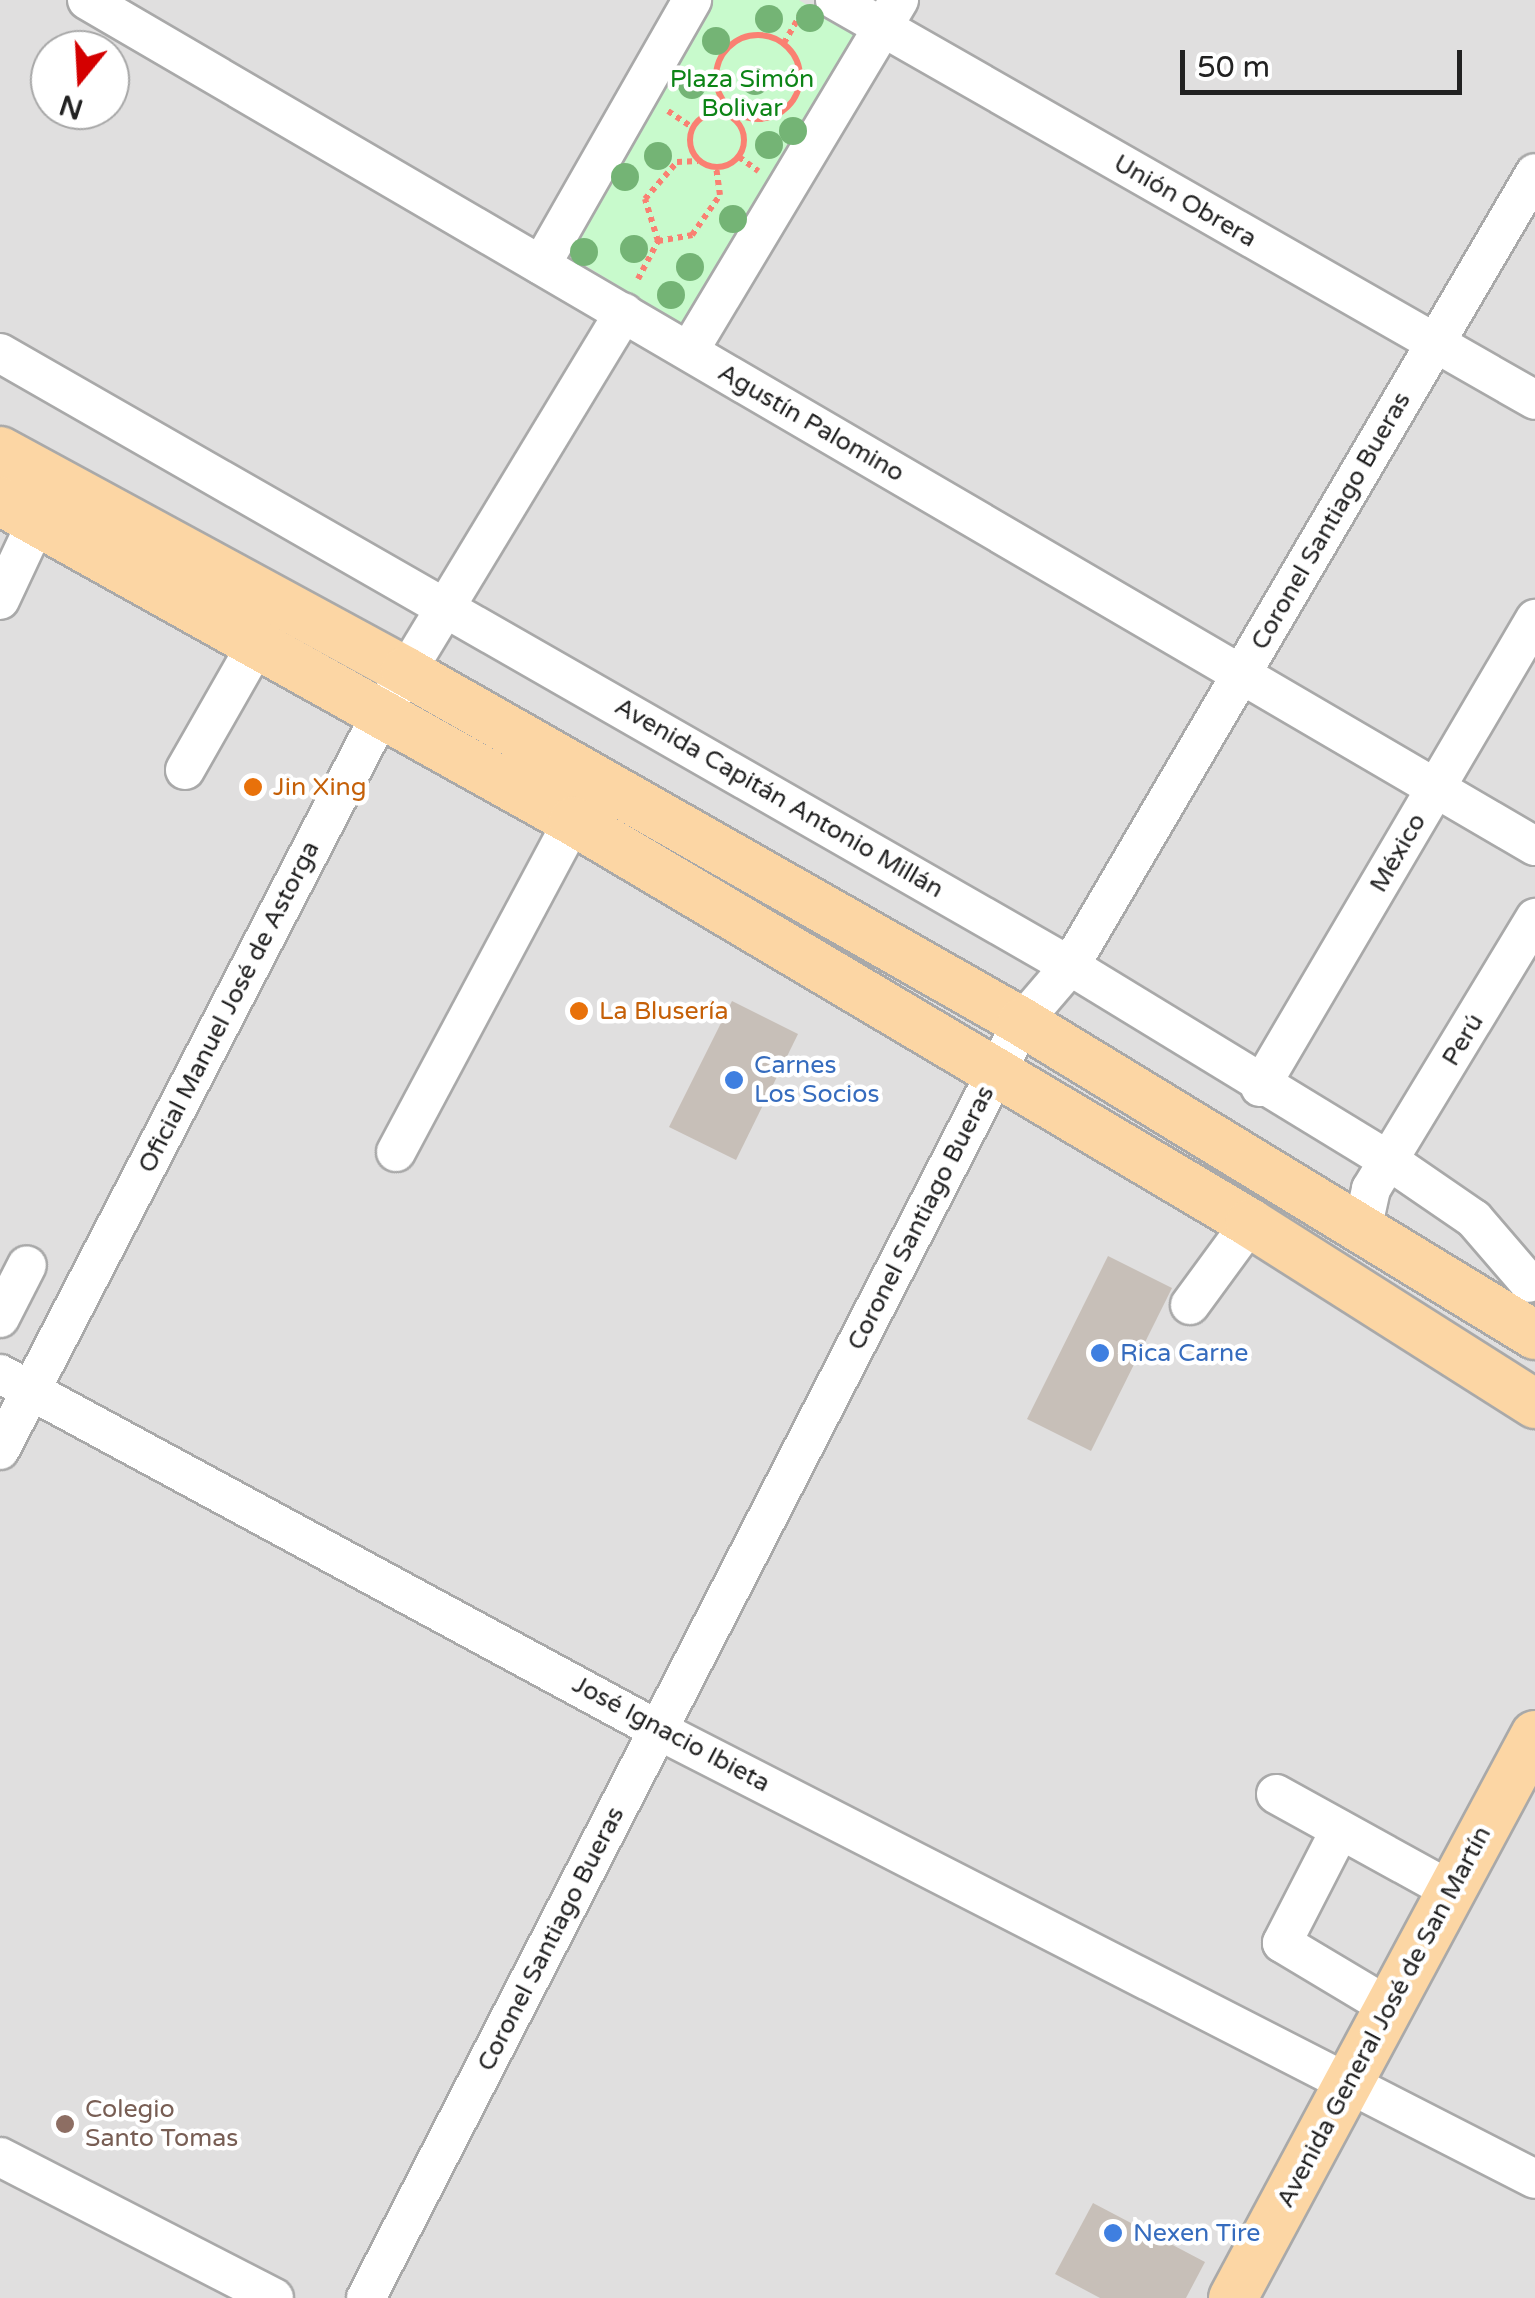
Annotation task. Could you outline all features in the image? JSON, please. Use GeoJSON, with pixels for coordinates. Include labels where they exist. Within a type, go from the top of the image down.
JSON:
{"type":"FeatureCollection","features":[{"type":"Feature","properties":{"kind":"main road"},"geometry":{"type":"LineString","coordinates":[[0,452],[404,671],[1022,1022],[1535,1335]]}},
{"type":"Feature","properties":{"kind":"main road"},"geometry":{"type":"LineString","coordinates":[[18,511],[573,822],[1250,1223],[1535,1404]]}},
{"type":"Feature","properties":{"kind":"main road","name":"Avenida General José de San Martín"},"geometry":{"type":"LineString","coordinates":[[1233,2298],[1535,1735]]}},
{"type":"Feature","properties":{"kind":"street","name":"Agustín Palomino"},"geometry":{"type":"LineString","coordinates":[[88,0],[541,265],[627,303],[690,351],[1535,846]]}},
{"type":"Feature","properties":{"kind":"street"},"geometry":{"type":"LineString","coordinates":[[541,265],[692,0]]}},
{"type":"Feature","properties":{"kind":"street","name":"Unión Obrera"},"geometry":{"type":"LineString","coordinates":[[821,2],[891,14],[1535,400]]}},
{"type":"Feature","properties":{"kind":"street"},"geometry":{"type":"LineString","coordinates":[[690,351],[891,14]]}},
{"type":"Feature","properties":{"kind":"street","name":"Coronel Santiago Bueras"},"geometry":{"type":"LineString","coordinates":[[366,2298],[1022,1022],[1070,966],[1535,173]]}},
{"type":"Feature","properties":{"kind":"street","name":"Oficial Manuel José de Astorga"},"geometry":{"type":"LineString","coordinates":[[0,1450],[15,1382],[443,602],[627,303]]}},
{"type":"Feature","properties":{"kind":"street","name":"Avenida Capitán Antonio Millán"},"geometry":{"type":"LineString","coordinates":[[0,353],[443,602],[1070,966],[1260,1087],[1391,1162],[1474,1219],[1529,1283]]}},
{"type":"Feature","properties":{"kind":"street"},"geometry":{"type":"LineString","coordinates":[[0,600],[18,511]]}},
{"type":"Feature","properties":{"kind":"street","name":"México"},"geometry":{"type":"LineString","coordinates":[[1260,1087],[1535,619]]}},
{"type":"Feature","properties":{"kind":"street"},"geometry":{"type":"LineString","coordinates":[[185,770],[257,644]]}},
{"type":"Feature","properties":{"kind":"street"},"geometry":{"type":"LineString","coordinates":[[396,1152],[573,822]]}},
{"type":"Feature","properties":{"kind":"street","name":"Perú"},"geometry":{"type":"LineString","coordinates":[[1362,1230],[1372,1188],[1535,918]]}},
{"type":"Feature","properties":{"kind":"street"},"geometry":{"type":"LineString","coordinates":[[1190,1304],[1250,1223]]}},
{"type":"Feature","properties":{"kind":"street"},"geometry":{"type":"LineString","coordinates":[[0,1318],[27,1266]]}},
{"type":"Feature","properties":{"kind":"street","name":"José Ignacio Ibieta"},"geometry":{"type":"LineString","coordinates":[[15,1382],[658,1730],[1350,2080],[1535,2179]]}},
{"type":"Feature","properties":{"kind":"street"},"geometry":{"type":"LineString","coordinates":[[1276,1794],[1452,1891]]}},
{"type":"Feature","properties":{"kind":"street"},"geometry":{"type":"LineString","coordinates":[[1340,1830],[1282,1943],[1389,2007]]}},
{"type":"Feature","properties":{"kind":"street"},"geometry":{"type":"LineString","coordinates":[[0,2157],[274,2298]]}},
{"type":"Feature","properties":{"kind":"path"},"geometry":{"type":"LineString","coordinates":[[784,43],[821,2]]}},
{"type":"Feature","properties":{"kind":"path"},"geometry":{"type":"LineString","coordinates":[[627,303],[658,241],[646,199],[677,162],[699,161],[716,168],[733,163],[743,149],[743,131],[733,115],[715,78],[723,52],[758,34],[784,43],[800,82],[788,107],[762,119],[733,115],[706,114],[692,127],[690,146],[699,161]]}},
{"type":"Feature","properties":{"kind":"path"},"geometry":{"type":"LineString","coordinates":[[658,241],[692,235],[720,196],[716,168]]}},
{"type":"Feature","properties":{"kind":"shaded area"},"geometry":{"type":"Polygon","coordinates":[[[0,0],[1535,0],[1535,2298],[0,2298],[0,0]]]}},
{"type":"Feature","properties":{"kind":"green space","name":"Plaza Simón Bolivar"},"geometry":{"type":"Polygon","coordinates":[[[708,0],[799,0],[865,42],[686,327],[563,252],[708,0]]]}},
{"type":"Feature","properties":{"kind":"building","name":"Carnes Los Socios"},"geometry":{"type":"Polygon","coordinates":[[[732,1001],[798,1034],[736,1160],[669,1127],[732,1001]]]}},
{"type":"Feature","properties":{"kind":"building","name":"Rica Carne"},"geometry":{"type":"Polygon","coordinates":[[[1108,1256],[1172,1288],[1091,1451],[1027,1419],[1108,1256]]]}},
{"type":"Feature","properties":{"kind":"building","name":"Nexen Tire"},"geometry":{"type":"Polygon","coordinates":[[[1093,2203],[1205,2262],[1186,2298],[1100,2298],[1055,2274],[1093,2203]]]}},
{"type":"Feature","properties":{"kind":"place","name":"Jin Xing"},"geometry":{"type":"Point","coordinates":[253,787]}},
{"type":"Feature","properties":{"kind":"place","name":"La Blusería"},"geometry":{"type":"Point","coordinates":[579,1011]}},
{"type":"Feature","properties":{"kind":"place","name":"Carnes Los Socios"},"geometry":{"type":"Point","coordinates":[734,1080]}},
{"type":"Feature","properties":{"kind":"place","name":"Rica Carne"},"geometry":{"type":"Point","coordinates":[1100,1353]}},
{"type":"Feature","properties":{"kind":"place","name":"Colegio Santo Tomas"},"geometry":{"type":"Point","coordinates":[65,2124]}},
{"type":"Feature","properties":{"kind":"place","name":"Nexen Tire"},"geometry":{"type":"Point","coordinates":[1113,2233]}}]}
